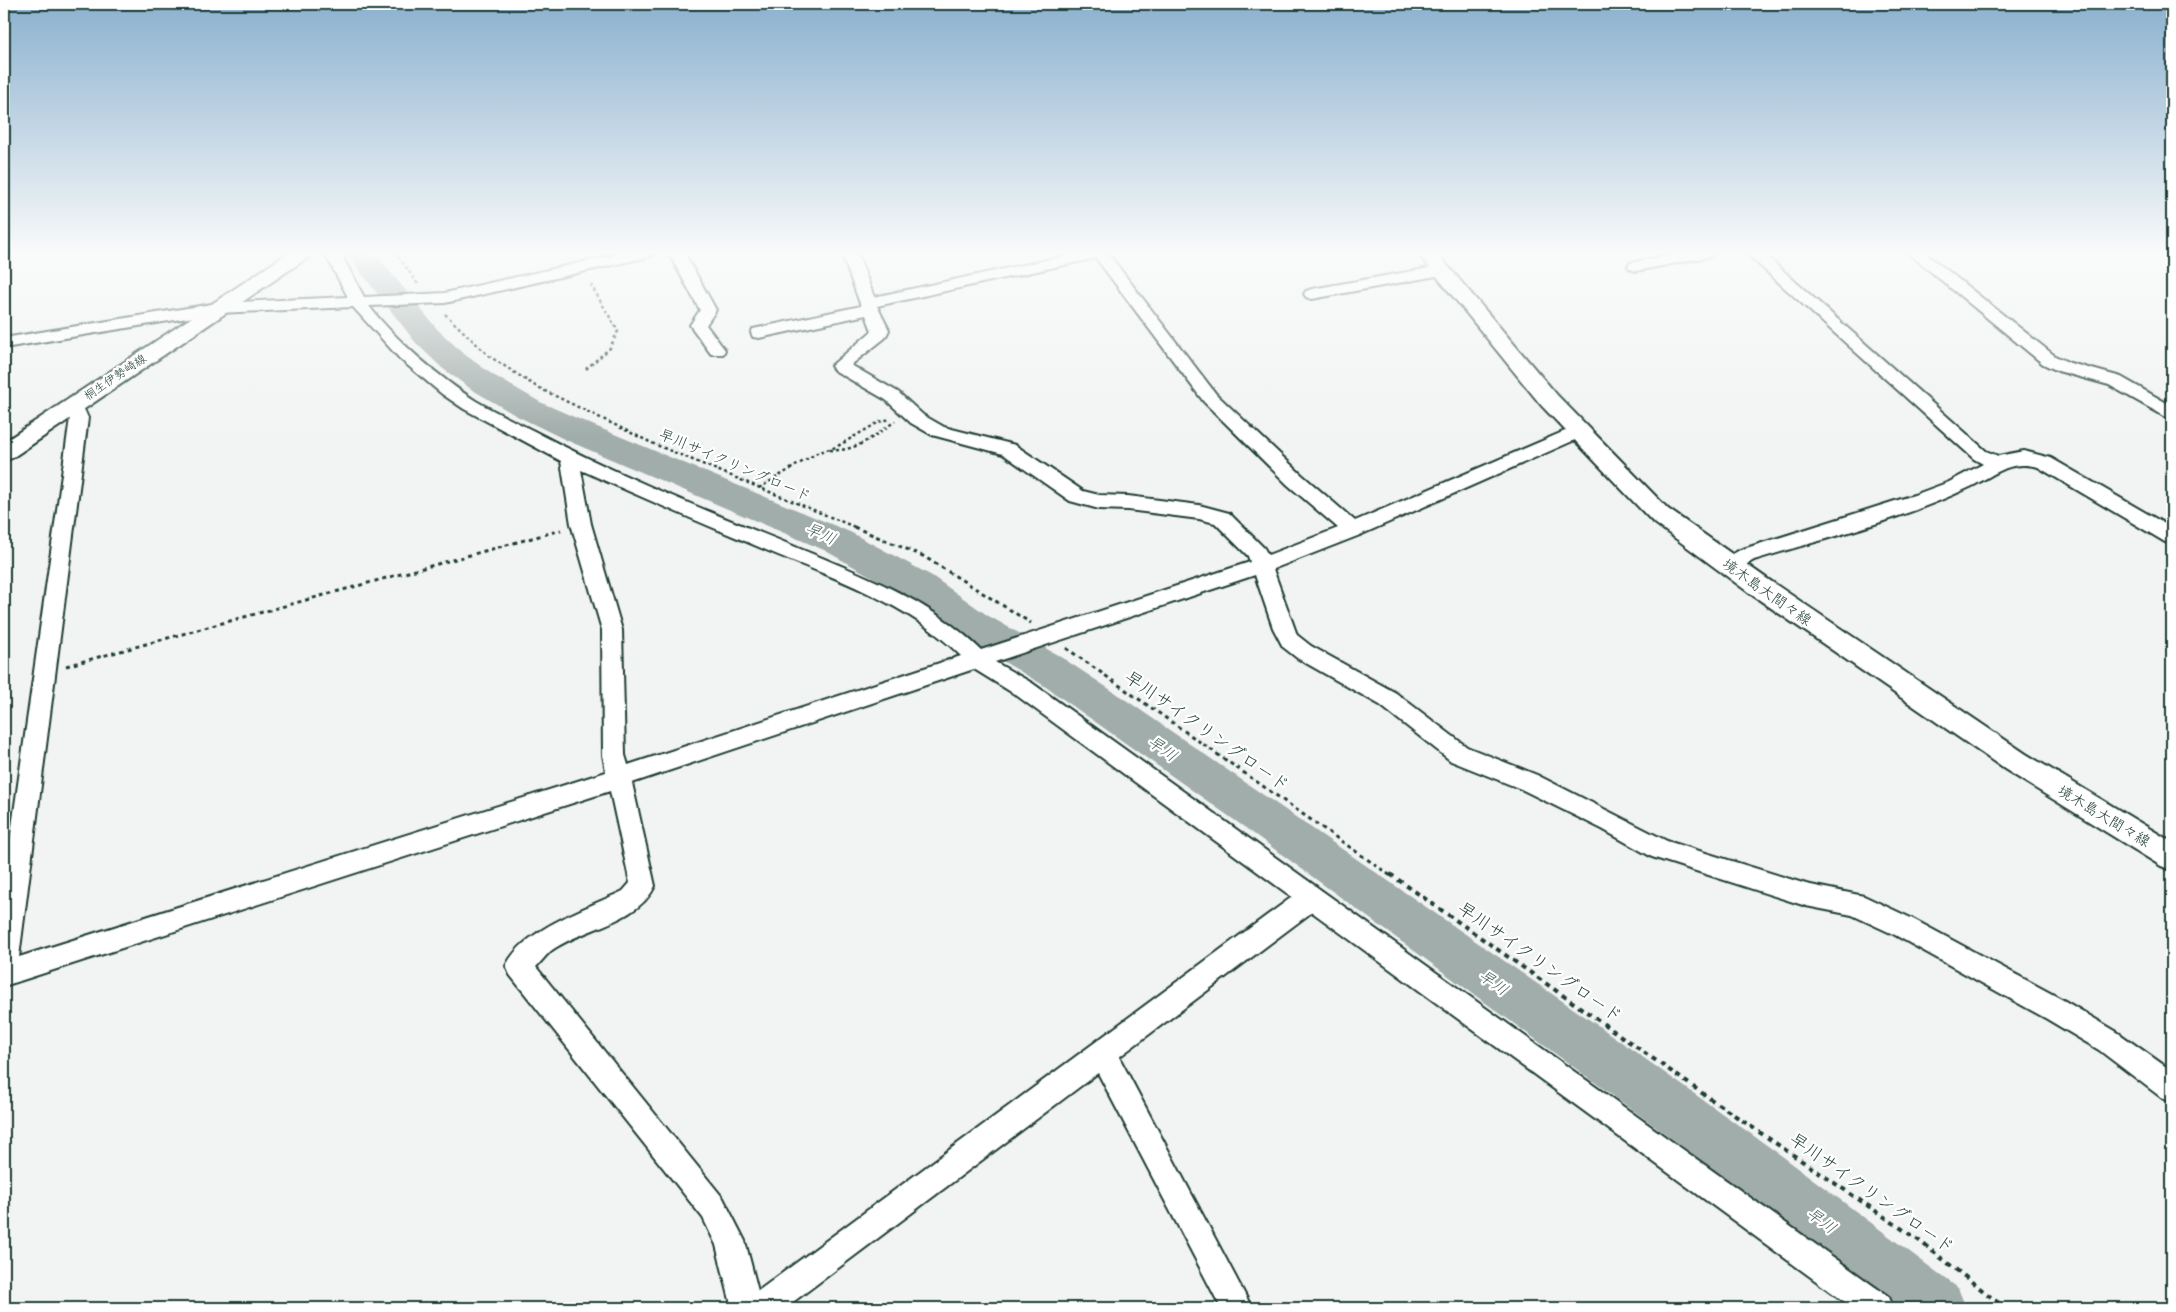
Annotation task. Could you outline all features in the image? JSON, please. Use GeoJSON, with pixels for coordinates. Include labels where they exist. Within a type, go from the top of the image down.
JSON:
{"type":"FeatureCollection","features":[{"type":"Feature","properties":{"kind":"main road","name":"桐生伊勢崎線"},"geometry":{"type":"LineString","coordinates":[[4,453],[210,313]]}},
{"type":"Feature","properties":{"kind":"main road","name":"境木島大間々線"},"geometry":{"type":"LineString","coordinates":[[1477,313],[1578,432],[1660,515],[1729,565],[2016,762],[2172,857]]}},
{"type":"Feature","properties":{"kind":"street"},"geometry":{"type":"LineString","coordinates":[[4,342],[185,313]]}},
{"type":"Feature","properties":{"kind":"street"},"geometry":{"type":"LineString","coordinates":[[371,313],[406,355],[448,390],[470,405],[570,458],[678,506],[864,584],[923,614],[982,657],[985,666],[1024,689],[1878,1308]]}},
{"type":"Feature","properties":{"kind":"street"},"geometry":{"type":"LineString","coordinates":[[706,313],[698,325],[717,350]]}},
{"type":"Feature","properties":{"kind":"street"},"geometry":{"type":"LineString","coordinates":[[759,333],[840,313]]}},
{"type":"Feature","properties":{"kind":"street"},"geometry":{"type":"LineString","coordinates":[[873,313],[881,332],[840,366],[892,396],[917,419],[938,431],[1009,449],[1068,491],[1087,499],[1099,502],[1128,503],[1198,512],[1222,518],[1257,553],[1263,565],[1283,628],[1290,641],[1312,657],[1388,699],[1459,754],[1529,782],[1610,822],[1661,850],[1806,895],[1855,904],[1904,927],[2056,1010],[2122,1050],[2172,1088]]}},
{"type":"Feature","properties":{"kind":"street"},"geometry":{"type":"LineString","coordinates":[[1145,313],[1210,398],[1295,480],[1353,530]]}},
{"type":"Feature","properties":{"kind":"street"},"geometry":{"type":"LineString","coordinates":[[1821,313],[1980,455],[1996,463],[2024,457],[2044,462],[2172,537]]}},
{"type":"Feature","properties":{"kind":"street"},"geometry":{"type":"LineString","coordinates":[[1991,313],[2049,360],[2070,370],[2097,374],[2111,379],[2172,413]]}},
{"type":"Feature","properties":{"kind":"street"},"geometry":{"type":"LineString","coordinates":[[68,408],[77,412],[80,418],[4,973],[619,778],[1263,565],[1353,530],[1578,432]]}},
{"type":"Feature","properties":{"kind":"street"},"geometry":{"type":"LineString","coordinates":[[570,458],[581,524],[612,630],[614,755],[643,886],[632,899],[545,940],[519,966],[713,1208],[730,1241],[747,1308]]}},
{"type":"Feature","properties":{"kind":"street"},"geometry":{"type":"LineString","coordinates":[[1729,565],[1747,555],[1936,494],[1988,473],[1996,463]]}},
{"type":"Feature","properties":{"kind":"street"},"geometry":{"type":"LineString","coordinates":[[760,1308],[1312,897]]}},
{"type":"Feature","properties":{"kind":"street"},"geometry":{"type":"LineString","coordinates":[[1102,1053],[1237,1308]]}},
{"type":"Feature","properties":{"kind":"path","name":"早川サイクリングロード"},"geometry":{"type":"LineString","coordinates":[[444,313],[489,356],[537,387],[602,420],[758,488],[923,556],[1047,636],[1704,1094],[1917,1239],[2005,1308]]}},
{"type":"Feature","properties":{"kind":"path"},"geometry":{"type":"LineString","coordinates":[[586,368],[602,357],[614,343],[618,331],[608,313]]}},
{"type":"Feature","properties":{"kind":"path"},"geometry":{"type":"LineString","coordinates":[[758,488],[817,453],[829,450],[879,422],[898,418],[875,435],[851,449],[845,451],[829,450]]}},
{"type":"Feature","properties":{"kind":"path"},"geometry":{"type":"LineString","coordinates":[[46,672],[581,524]]}},
{"type":"Feature","properties":{"kind":"waterway","name":"早川"},"geometry":{"type":"LineString","coordinates":[[407,313],[427,337],[453,361],[497,392],[578,432],[794,522],[879,562],[933,595],[984,632],[1057,674],[1262,816],[1705,1131],[1938,1308]]}}]}
